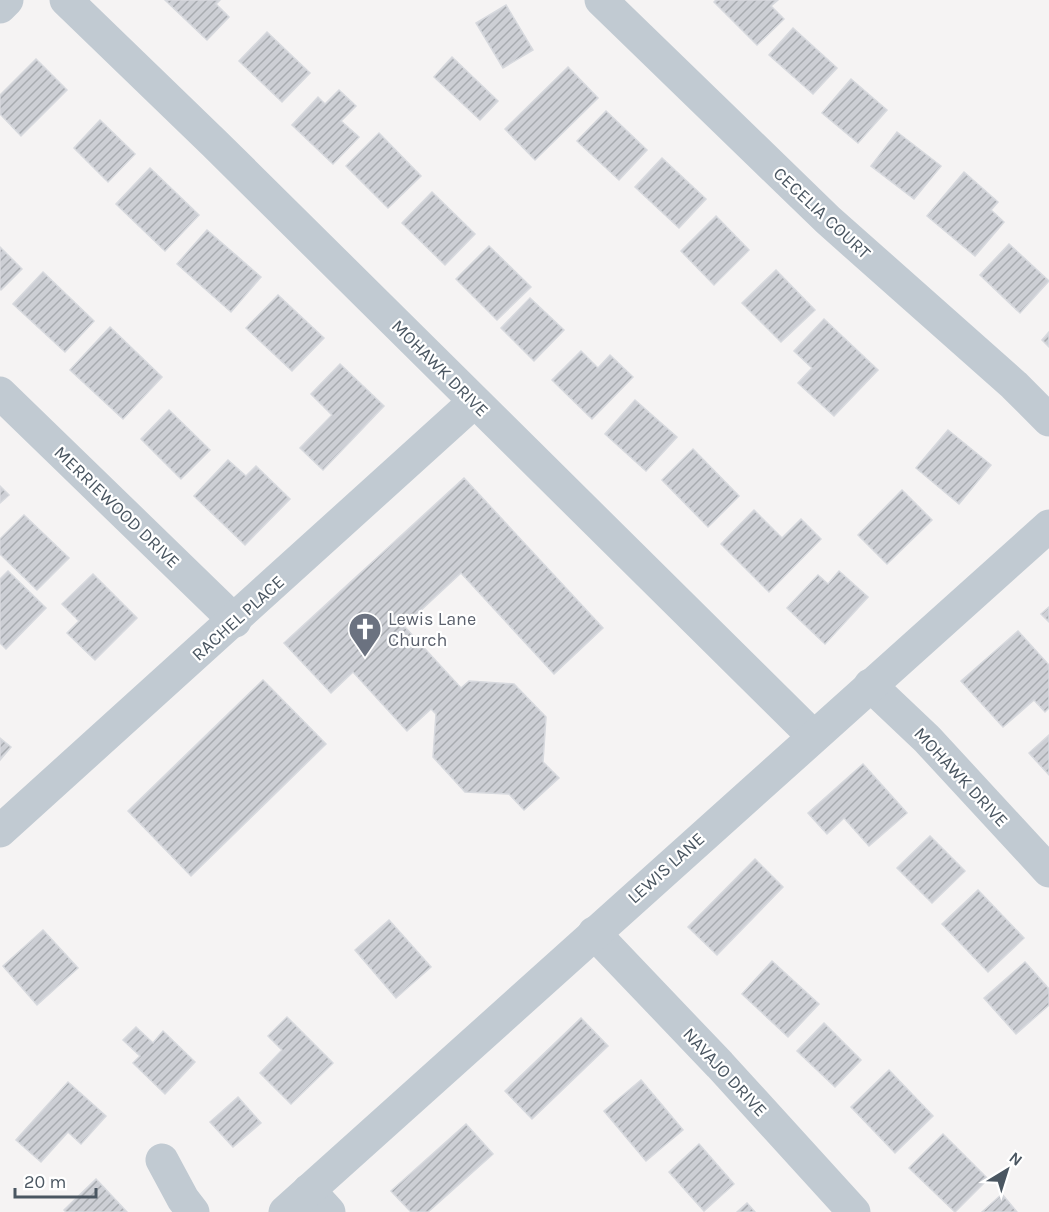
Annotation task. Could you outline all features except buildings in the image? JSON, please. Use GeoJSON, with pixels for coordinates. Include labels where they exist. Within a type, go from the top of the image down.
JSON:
{"type":"FeatureCollection","features":[{"type":"Feature","properties":{"kind":"street"},"geometry":{"type":"LineString","coordinates":[[0,7],[7,0]]}},
{"type":"Feature","properties":{"kind":"street","name":"MOHAWK DRIVE"},"geometry":{"type":"LineString","coordinates":[[66,0],[224,152],[813,736]]}},
{"type":"Feature","properties":{"kind":"street","name":"CECELIA COURT"},"geometry":{"type":"LineString","coordinates":[[601,0],[828,220],[1014,385],[1049,420]]}},
{"type":"Feature","properties":{"kind":"street","name":"MERRIEWOOD DRIVE"},"geometry":{"type":"LineString","coordinates":[[0,393],[235,621]]}},
{"type":"Feature","properties":{"kind":"street","name":"RACHEL PLACE"},"geometry":{"type":"LineString","coordinates":[[0,831],[235,621],[474,402]]}},
{"type":"Feature","properties":{"kind":"street","name":"LEWIS LANE"},"geometry":{"type":"LineString","coordinates":[[285,1212],[319,1201],[594,933],[1049,526]]}},
{"type":"Feature","properties":{"kind":"street","name":"MOHAWK DRIVE"},"geometry":{"type":"LineString","coordinates":[[870,685],[927,739],[1049,871]]}},
{"type":"Feature","properties":{"kind":"street","name":"NAVAJO DRIVE"},"geometry":{"type":"LineString","coordinates":[[594,933],[854,1212]]}},
{"type":"Feature","properties":{"kind":"street"},"geometry":{"type":"LineString","coordinates":[[162,1160],[183,1199],[193,1212]]}},
{"type":"Feature","properties":{"kind":"place","name":"Lewis Lane Church"},"geometry":{"type":"Point","coordinates":[365,658]}}]}
